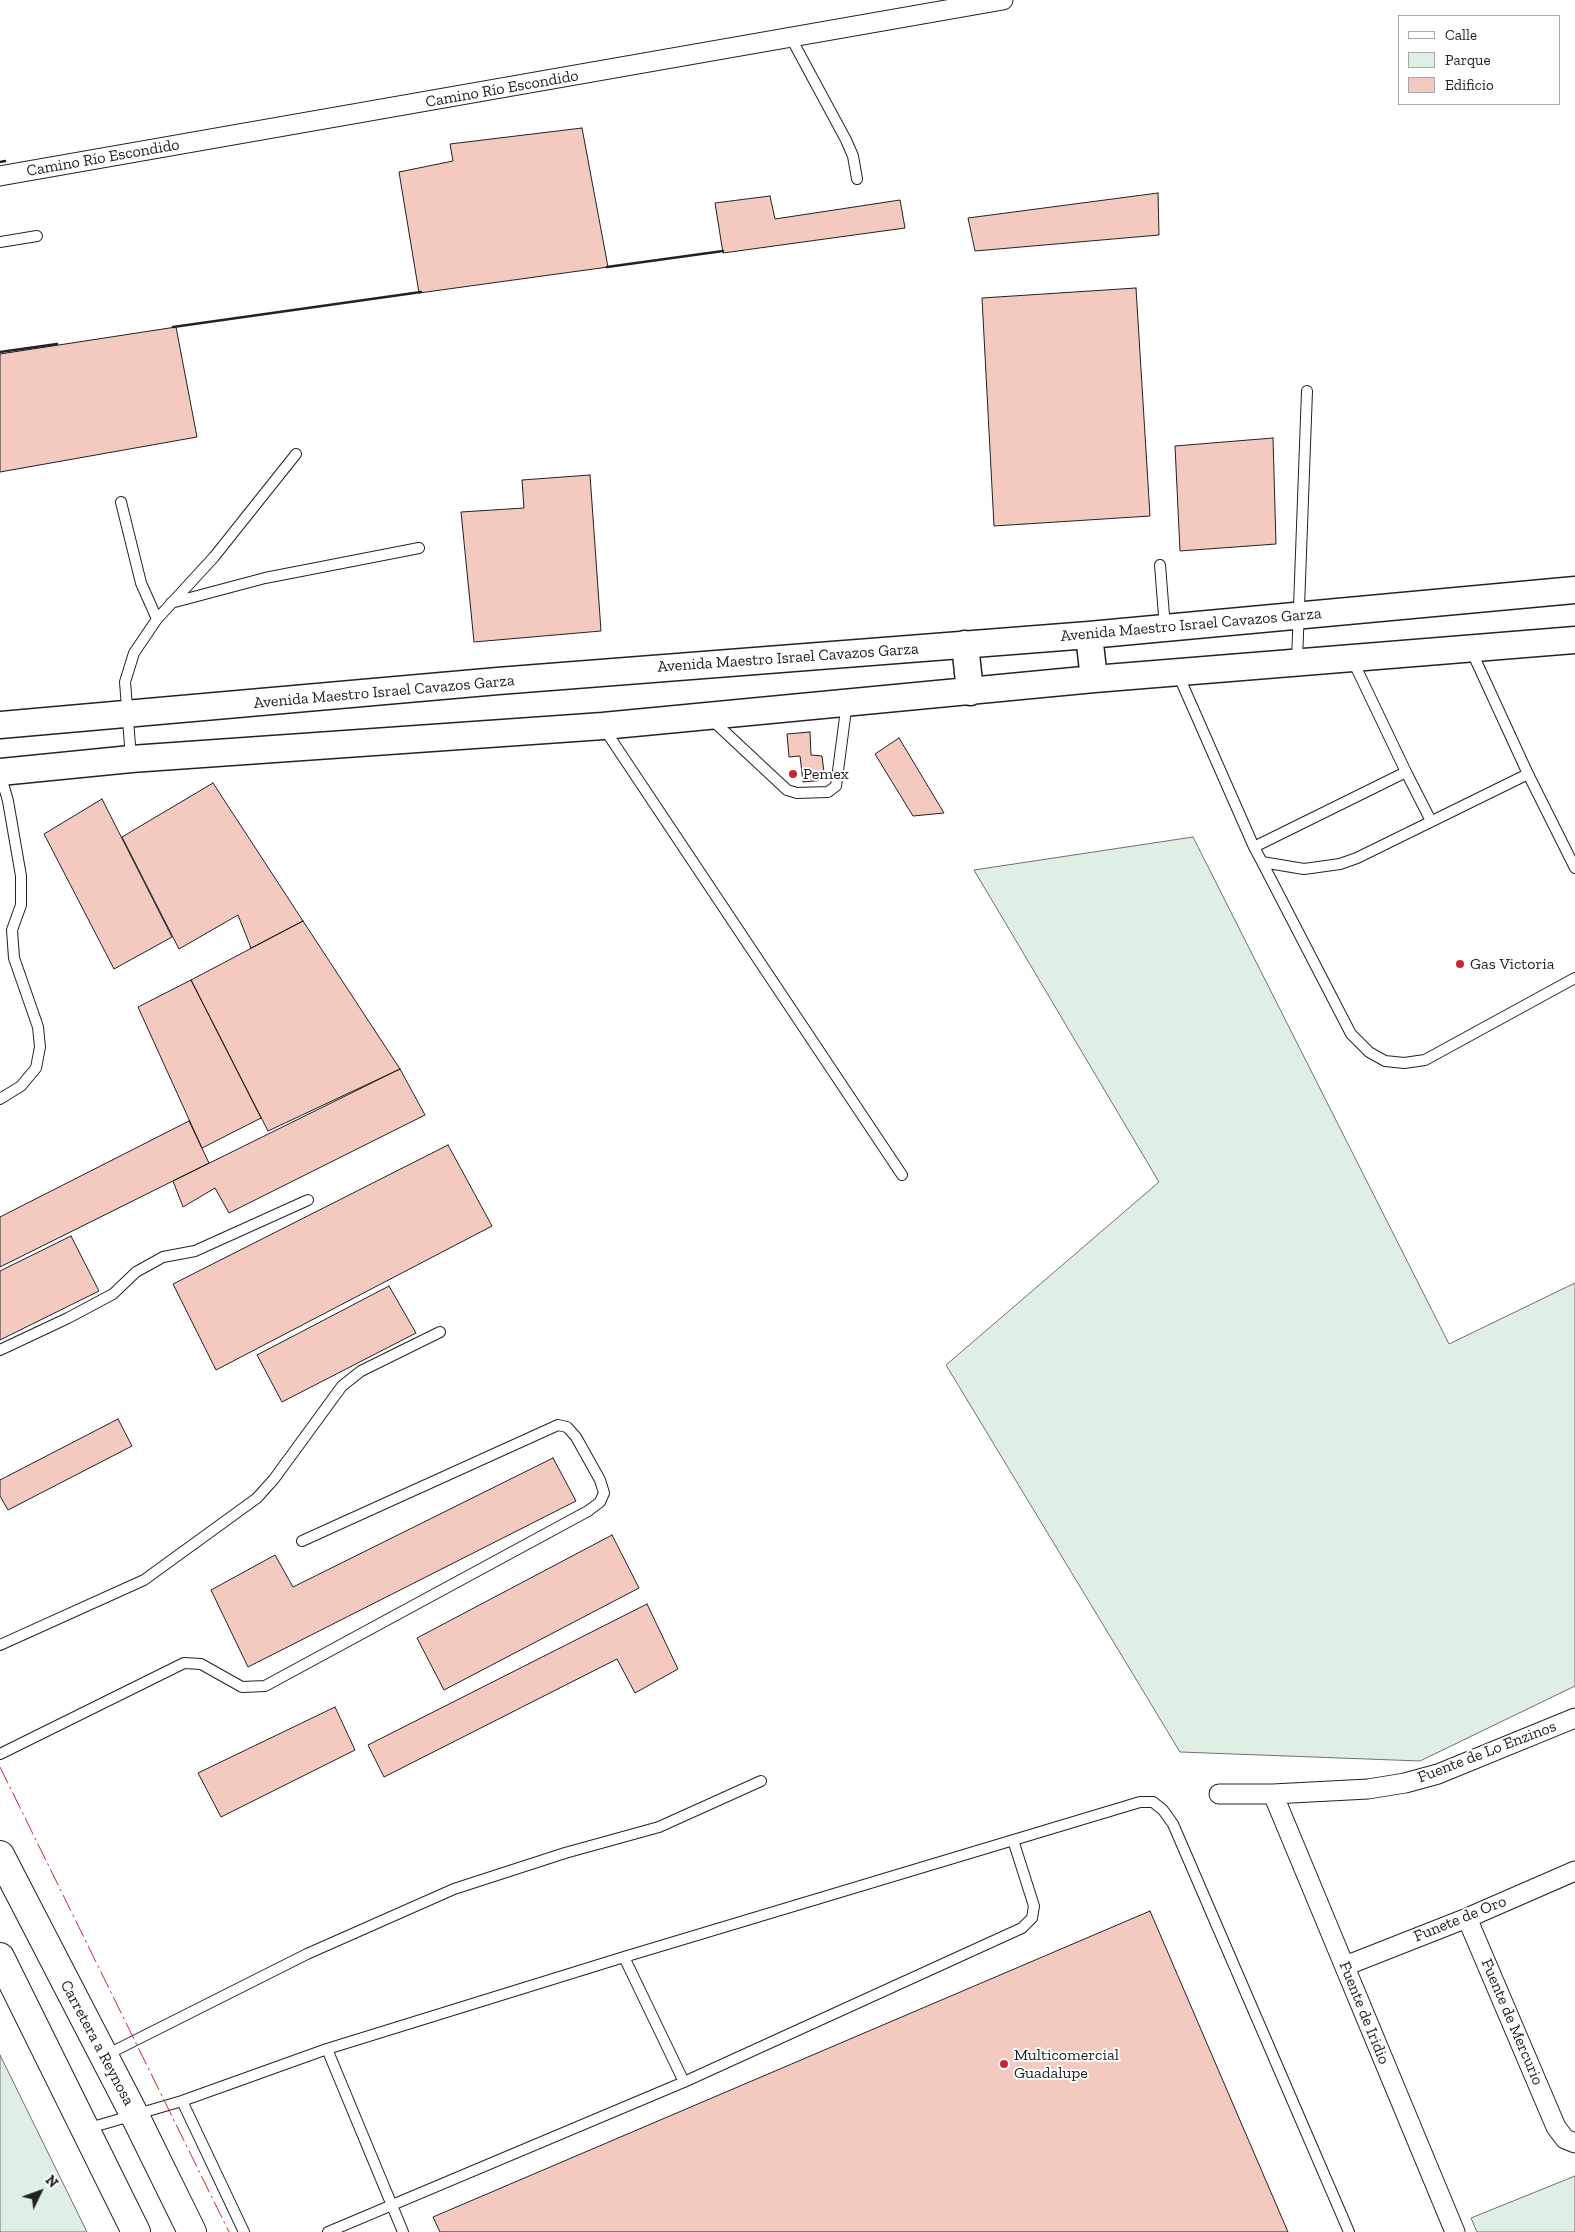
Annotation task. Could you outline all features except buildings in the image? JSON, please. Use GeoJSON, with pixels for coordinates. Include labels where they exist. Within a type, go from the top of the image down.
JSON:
{"type":"FeatureCollection","features":[{"type":"Feature","properties":{"kind":"main road","name":"Avenida Maestro Israel Cavazos Garza"},"geometry":{"type":"LineString","coordinates":[[0,725],[498,681],[1165,628],[1575,590]]}},
{"type":"Feature","properties":{"kind":"main road"},"geometry":{"type":"LineString","coordinates":[[1089,634],[1094,679]]}},
{"type":"Feature","properties":{"kind":"main road"},"geometry":{"type":"LineString","coordinates":[[0,772],[131,759],[603,726],[707,714],[970,692],[1094,679],[1575,640]]}},
{"type":"Feature","properties":{"kind":"main road"},"geometry":{"type":"LineString","coordinates":[[965,644],[970,692]]}},
{"type":"Feature","properties":{"kind":"main road","name":"Carretera a Reynosa"},"geometry":{"type":"LineString","coordinates":[[0,1855],[135,2116],[192,2232]]}},
{"type":"Feature","properties":{"kind":"main road"},"geometry":{"type":"LineString","coordinates":[[0,1957],[136,2232]]}},
{"type":"Feature","properties":{"kind":"street","name":"Camino Río Escondido"},"geometry":{"type":"LineString","coordinates":[[0,176],[1003,0]]}},
{"type":"Feature","properties":{"kind":"street","name":"Fuente de Lo Enzinos"},"geometry":{"type":"LineString","coordinates":[[1219,1794],[1273,1794],[1368,1789],[1405,1783],[1438,1774],[1575,1718]]}},
{"type":"Feature","properties":{"kind":"street","name":"Fuente de Iridio"},"geometry":{"type":"LineString","coordinates":[[1273,1794],[1455,2232]]}},
{"type":"Feature","properties":{"kind":"street","name":"Funete de Oro"},"geometry":{"type":"LineString","coordinates":[[1345,1966],[1467,1918],[1575,1871]]}},
{"type":"Feature","properties":{"kind":"street","name":"Fuente de Mercurio"},"geometry":{"type":"LineString","coordinates":[[1467,1918],[1556,2127],[1565,2139],[1575,2143]]}},
{"type":"Feature","properties":{"kind":"lane"},"geometry":{"type":"LineString","coordinates":[[791,38],[846,140],[853,156],[858,179]]}},
{"type":"Feature","properties":{"kind":"lane"},"geometry":{"type":"LineString","coordinates":[[0,242],[37,236]]}},
{"type":"Feature","properties":{"kind":"lane"},"geometry":{"type":"LineString","coordinates":[[1297,662],[1297,615],[1307,391]]}},
{"type":"Feature","properties":{"kind":"lane"},"geometry":{"type":"LineString","coordinates":[[131,759],[125,682],[134,653],[157,619],[214,556],[296,454]]}},
{"type":"Feature","properties":{"kind":"lane"},"geometry":{"type":"LineString","coordinates":[[121,502],[142,582],[157,619]]}},
{"type":"Feature","properties":{"kind":"lane"},"geometry":{"type":"LineString","coordinates":[[170,604],[265,578],[419,548]]}},
{"type":"Feature","properties":{"kind":"lane"},"geometry":{"type":"LineString","coordinates":[[1160,565],[1165,628]]}},
{"type":"Feature","properties":{"kind":"lane"},"geometry":{"type":"LineString","coordinates":[[1470,648],[1528,774],[1575,868]]}},
{"type":"Feature","properties":{"kind":"lane"},"geometry":{"type":"LineString","coordinates":[[1352,658],[1431,821]]}},
{"type":"Feature","properties":{"kind":"lane"},"geometry":{"type":"LineString","coordinates":[[1177,672],[1254,847],[1351,1034],[1369,1052],[1385,1060],[1404,1063],[1425,1060],[1575,978]]}},
{"type":"Feature","properties":{"kind":"lane"},"geometry":{"type":"LineString","coordinates":[[707,714],[787,790],[797,793],[828,792],[836,786],[847,702]]}},
{"type":"Feature","properties":{"kind":"lane"},"geometry":{"type":"LineString","coordinates":[[603,726],[902,1175]]}},
{"type":"Feature","properties":{"kind":"lane"},"geometry":{"type":"LineString","coordinates":[[0,772],[8,801],[21,876],[21,905],[12,930],[14,958],[38,1027],[40,1047],[36,1068],[21,1086],[0,1099]]}},
{"type":"Feature","properties":{"kind":"lane"},"geometry":{"type":"LineString","coordinates":[[1254,847],[1406,772]]}},
{"type":"Feature","properties":{"kind":"lane"},"geometry":{"type":"LineString","coordinates":[[1262,862],[1304,869],[1340,864],[1357,858],[1528,774]]}},
{"type":"Feature","properties":{"kind":"lane"},"geometry":{"type":"LineString","coordinates":[[0,1350],[68,1318],[112,1294],[136,1272],[163,1257],[195,1251],[308,1200]]}},
{"type":"Feature","properties":{"kind":"lane"},"geometry":{"type":"LineString","coordinates":[[0,1645],[144,1580],[257,1498],[274,1479],[342,1386],[361,1371],[440,1332]]}},
{"type":"Feature","properties":{"kind":"lane"},"geometry":{"type":"LineString","coordinates":[[0,1754],[184,1662],[201,1664],[242,1687],[264,1686],[588,1511],[600,1502],[604,1493],[600,1480],[576,1437],[567,1428],[558,1425],[302,1541]]}},
{"type":"Feature","properties":{"kind":"lane"},"geometry":{"type":"LineString","coordinates":[[103,2056],[307,1954],[454,1889],[565,1853],[659,1827],[761,1781]]}},
{"type":"Feature","properties":{"kind":"lane"},"geometry":{"type":"LineString","coordinates":[[85,2130],[182,2101],[327,2048],[1140,1802],[1153,1802],[1163,1810],[1173,1824],[1349,2232]]}},
{"type":"Feature","properties":{"kind":"lane"},"geometry":{"type":"LineString","coordinates":[[328,2232],[684,2082],[1022,1928],[1032,1918],[1034,1906],[1013,1840]]}},
{"type":"Feature","properties":{"kind":"lane"},"geometry":{"type":"LineString","coordinates":[[624,1957],[659,2026],[684,2082]]}},
{"type":"Feature","properties":{"kind":"lane"},"geometry":{"type":"LineString","coordinates":[[327,2048],[403,2232]]}},
{"type":"Feature","properties":{"kind":"lane"},"geometry":{"type":"LineString","coordinates":[[182,2101],[244,2232]]}},
{"type":"Feature","properties":{"kind":"green space"},"geometry":{"type":"Polygon","coordinates":[[[1193,837],[1449,1344],[1575,1283],[1575,1686],[1420,1761],[1180,1752],[946,1365],[1159,1182],[974,870],[1193,837]]]}},
{"type":"Feature","properties":{"kind":"green space"},"geometry":{"type":"Polygon","coordinates":[[[0,2055],[87,2232],[0,2232],[0,2055]]]}},
{"type":"Feature","properties":{"kind":"green space"},"geometry":{"type":"Polygon","coordinates":[[[1575,2176],[1575,2232],[1477,2232],[1471,2218],[1575,2176]]]}},
{"type":"Feature","properties":{"kind":"wall"},"geometry":{"type":"LineString","coordinates":[[0,162],[5,161]]}},
{"type":"Feature","properties":{"kind":"wall"},"geometry":{"type":"LineString","coordinates":[[607,267],[723,251]]}},
{"type":"Feature","properties":{"kind":"wall"},"geometry":{"type":"LineString","coordinates":[[173,327],[421,292]]}},
{"type":"Feature","properties":{"kind":"wall"},"geometry":{"type":"LineString","coordinates":[[0,352],[57,344]]}},
{"type":"Feature","properties":{"kind":"power"},"geometry":{"type":"LineString","coordinates":[[0,1767],[229,2232]]}},
{"type":"Feature","properties":{"kind":"place","name":"Pemex"},"geometry":{"type":"Point","coordinates":[793,774]}},
{"type":"Feature","properties":{"kind":"place","name":"Gas Victoria"},"geometry":{"type":"Point","coordinates":[1460,964]}},
{"type":"Feature","properties":{"kind":"place","name":"Multicomercial Guadalupe"},"geometry":{"type":"Point","coordinates":[1004,2064]}}]}
